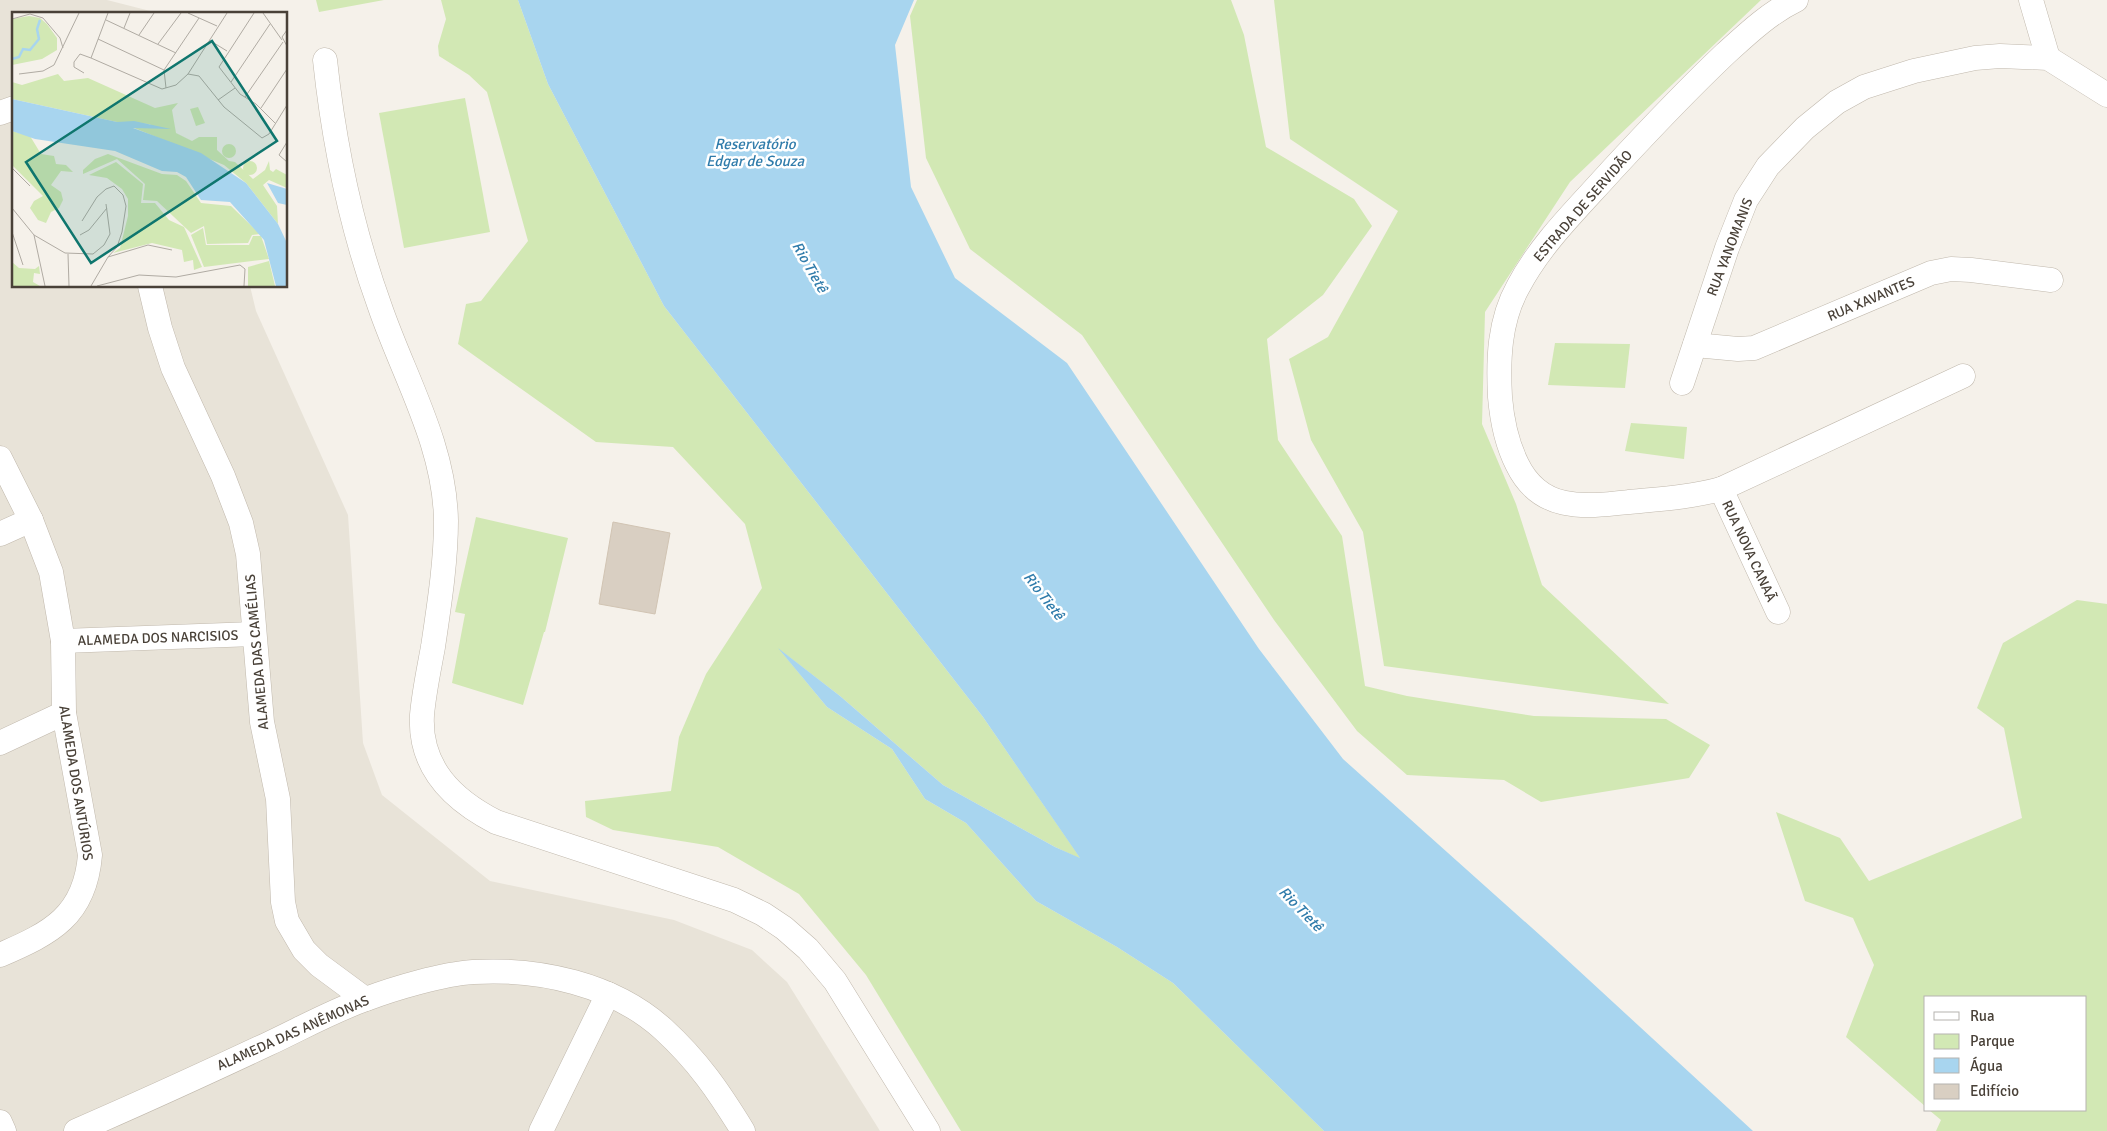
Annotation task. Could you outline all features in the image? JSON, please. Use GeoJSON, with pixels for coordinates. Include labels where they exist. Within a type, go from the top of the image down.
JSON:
{"type":"FeatureCollection","features":[{"type":"Feature","properties":{"kind":"street","name":"ESTRADA DE SERVIDÃO"},"geometry":{"type":"LineString","coordinates":[[1796,0],[1783,6],[1749,32],[1697,80],[1567,220],[1529,268],[1517,288],[1507,311],[1501,335],[1499,373],[1502,414],[1507,444],[1529,485],[1549,499],[1568,504],[1602,505],[1696,495],[1721,489],[1963,376]]}},
{"type":"Feature","properties":{"kind":"street"},"geometry":{"type":"LineString","coordinates":[[2032,0],[2048,58]]}},
{"type":"Feature","properties":{"kind":"street","name":"RUA YANOMANIS"},"geometry":{"type":"LineString","coordinates":[[1682,383],[1727,248],[1746,200],[1768,166],[1805,128],[1837,102],[1864,87],[1914,71],[1975,58],[2000,56],[2048,58],[2107,95]]}},
{"type":"Feature","properties":{"kind":"street"},"geometry":{"type":"LineString","coordinates":[[325,60],[330,110],[341,170],[356,232],[380,308],[434,445],[443,482],[446,521],[442,575],[422,717],[424,742],[432,765],[443,783],[459,800],[496,822],[734,900],[784,928],[808,948],[835,981],[928,1131]]}},
{"type":"Feature","properties":{"kind":"street"},"geometry":{"type":"LineString","coordinates":[[0,114],[12,109]]}},
{"type":"Feature","properties":{"kind":"street","name":"RUA XAVANTES"},"geometry":{"type":"LineString","coordinates":[[1695,344],[1738,349],[1754,348],[1930,273],[1951,269],[2051,280]]}},
{"type":"Feature","properties":{"kind":"street","name":"ALAMEDA DAS CAMÉLIAS"},"geometry":{"type":"LineString","coordinates":[[150,288],[160,328],[173,368],[223,476],[240,523],[248,554],[262,722],[278,800],[282,885],[287,921],[304,950],[319,965],[365,999]]}},
{"type":"Feature","properties":{"kind":"street","name":"ALAMEDA DOS ANTÚRIOS"},"geometry":{"type":"LineString","coordinates":[[0,458],[31,520],[51,572],[63,641],[64,713],[90,855],[88,877],[82,894],[71,911],[56,925],[31,942],[0,955]]}},
{"type":"Feature","properties":{"kind":"street","name":"RUA NOVA CANAÃ"},"geometry":{"type":"LineString","coordinates":[[1721,489],[1778,612]]}},
{"type":"Feature","properties":{"kind":"street"},"geometry":{"type":"LineString","coordinates":[[0,534],[31,520]]}},
{"type":"Feature","properties":{"kind":"street","name":"ALAMEDA DOS NARCISIOS"},"geometry":{"type":"LineString","coordinates":[[63,641],[254,634]]}},
{"type":"Feature","properties":{"kind":"street"},"geometry":{"type":"LineString","coordinates":[[0,743],[64,713]]}},
{"type":"Feature","properties":{"kind":"street","name":"ALAMEDA DAS ANÊMONAS"},"geometry":{"type":"LineString","coordinates":[[76,1131],[365,999],[437,978],[481,972],[509,971],[544,976],[608,994],[650,1019],[690,1057],[715,1086],[743,1131]]}},
{"type":"Feature","properties":{"kind":"street"},"geometry":{"type":"LineString","coordinates":[[541,1131],[608,994]]}},
{"type":"Feature","properties":{"kind":"street"},"geometry":{"type":"LineString","coordinates":[[0,1122],[4,1131]]}},
{"type":"Feature","properties":{"kind":"shaded area"},"geometry":{"type":"Polygon","coordinates":[[[0,0],[107,0],[154,12],[12,12],[12,288],[250,288],[256,311],[348,515],[363,743],[382,795],[490,881],[674,920],[752,950],[787,982],[880,1131],[0,1131],[0,0]]]}},
{"type":"Feature","properties":{"kind":"green space"},"geometry":{"type":"Polygon","coordinates":[[[316,0],[384,0],[319,12],[316,0]]]}},
{"type":"Feature","properties":{"kind":"green space"},"geometry":{"type":"Polygon","coordinates":[[[441,0],[518,0],[548,84],[664,306],[983,717],[1081,859],[1055,847],[943,785],[840,696],[780,650],[827,707],[892,749],[925,799],[966,823],[1036,901],[1117,947],[1173,983],[1324,1131],[961,1131],[866,975],[799,894],[718,847],[613,830],[586,817],[585,801],[671,791],[679,737],[706,674],[762,588],[745,524],[673,447],[596,442],[458,344],[466,304],[481,301],[528,241],[487,92],[469,75],[439,56],[438,46],[446,19],[441,0]]]}},
{"type":"Feature","properties":{"kind":"green space"},"geometry":{"type":"Polygon","coordinates":[[[917,0],[1231,0],[1244,35],[1266,147],[1354,199],[1372,226],[1323,295],[1267,339],[1278,440],[1342,536],[1365,686],[1407,696],[1534,716],[1666,719],[1710,745],[1689,778],[1541,802],[1504,780],[1407,775],[1357,731],[1274,620],[1082,335],[970,249],[926,158],[910,16],[917,0]]]}},
{"type":"Feature","properties":{"kind":"green space"},"geometry":{"type":"Polygon","coordinates":[[[1274,0],[1761,0],[1570,182],[1485,312],[1482,424],[1516,504],[1542,585],[1669,704],[1384,666],[1363,532],[1311,440],[1289,359],[1328,337],[1398,211],[1290,139],[1274,0]]]}},
{"type":"Feature","properties":{"kind":"green space"},"geometry":{"type":"Polygon","coordinates":[[[465,98],[490,232],[404,248],[379,113],[465,98]]]}},
{"type":"Feature","properties":{"kind":"green space"},"geometry":{"type":"Polygon","coordinates":[[[1555,343],[1630,344],[1625,388],[1548,385],[1555,343]]]}},
{"type":"Feature","properties":{"kind":"green space"},"geometry":{"type":"Polygon","coordinates":[[[1631,423],[1687,427],[1684,459],[1625,451],[1631,423]]]}},
{"type":"Feature","properties":{"kind":"green space"},"geometry":{"type":"Polygon","coordinates":[[[476,517],[568,538],[545,632],[523,705],[452,683],[465,614],[455,612],[476,517]]]}},
{"type":"Feature","properties":{"kind":"green space"},"geometry":{"type":"Polygon","coordinates":[[[2077,600],[2107,604],[2107,1131],[1936,1131],[1941,1120],[1930,1111],[2087,1111],[2087,996],[1924,996],[1924,1105],[1846,1037],[1874,965],[1853,918],[1805,901],[1776,812],[1840,838],[1869,881],[2022,818],[2004,728],[1977,708],[2003,643],[2077,600]]]}},
{"type":"Feature","properties":{"kind":"water","name":"Reservatório Edgar de Souza"},"geometry":{"type":"Polygon","coordinates":[[[518,0],[914,0],[895,45],[911,187],[955,278],[1067,363],[1259,649],[1343,759],[1551,945],[1753,1131],[1324,1131],[1173,983],[1117,947],[1036,901],[966,823],[925,799],[892,749],[827,707],[778,648],[840,696],[943,785],[1055,847],[1080,858],[983,717],[664,306],[548,84],[518,0]]]}},
{"type":"Feature","properties":{"kind":"building"},"geometry":{"type":"Polygon","coordinates":[[[613,522],[670,533],[655,614],[599,604],[613,522]]]}},
{"type":"Feature","properties":{"kind":"water label","name":"Rio Tietê"},"geometry":{"type":"Point","coordinates":[810,267]}},
{"type":"Feature","properties":{"kind":"water label","name":"Rio Tietê"},"geometry":{"type":"Point","coordinates":[1044,596]}},
{"type":"Feature","properties":{"kind":"water label","name":"Rio Tietê"},"geometry":{"type":"Point","coordinates":[1301,909]}}]}
